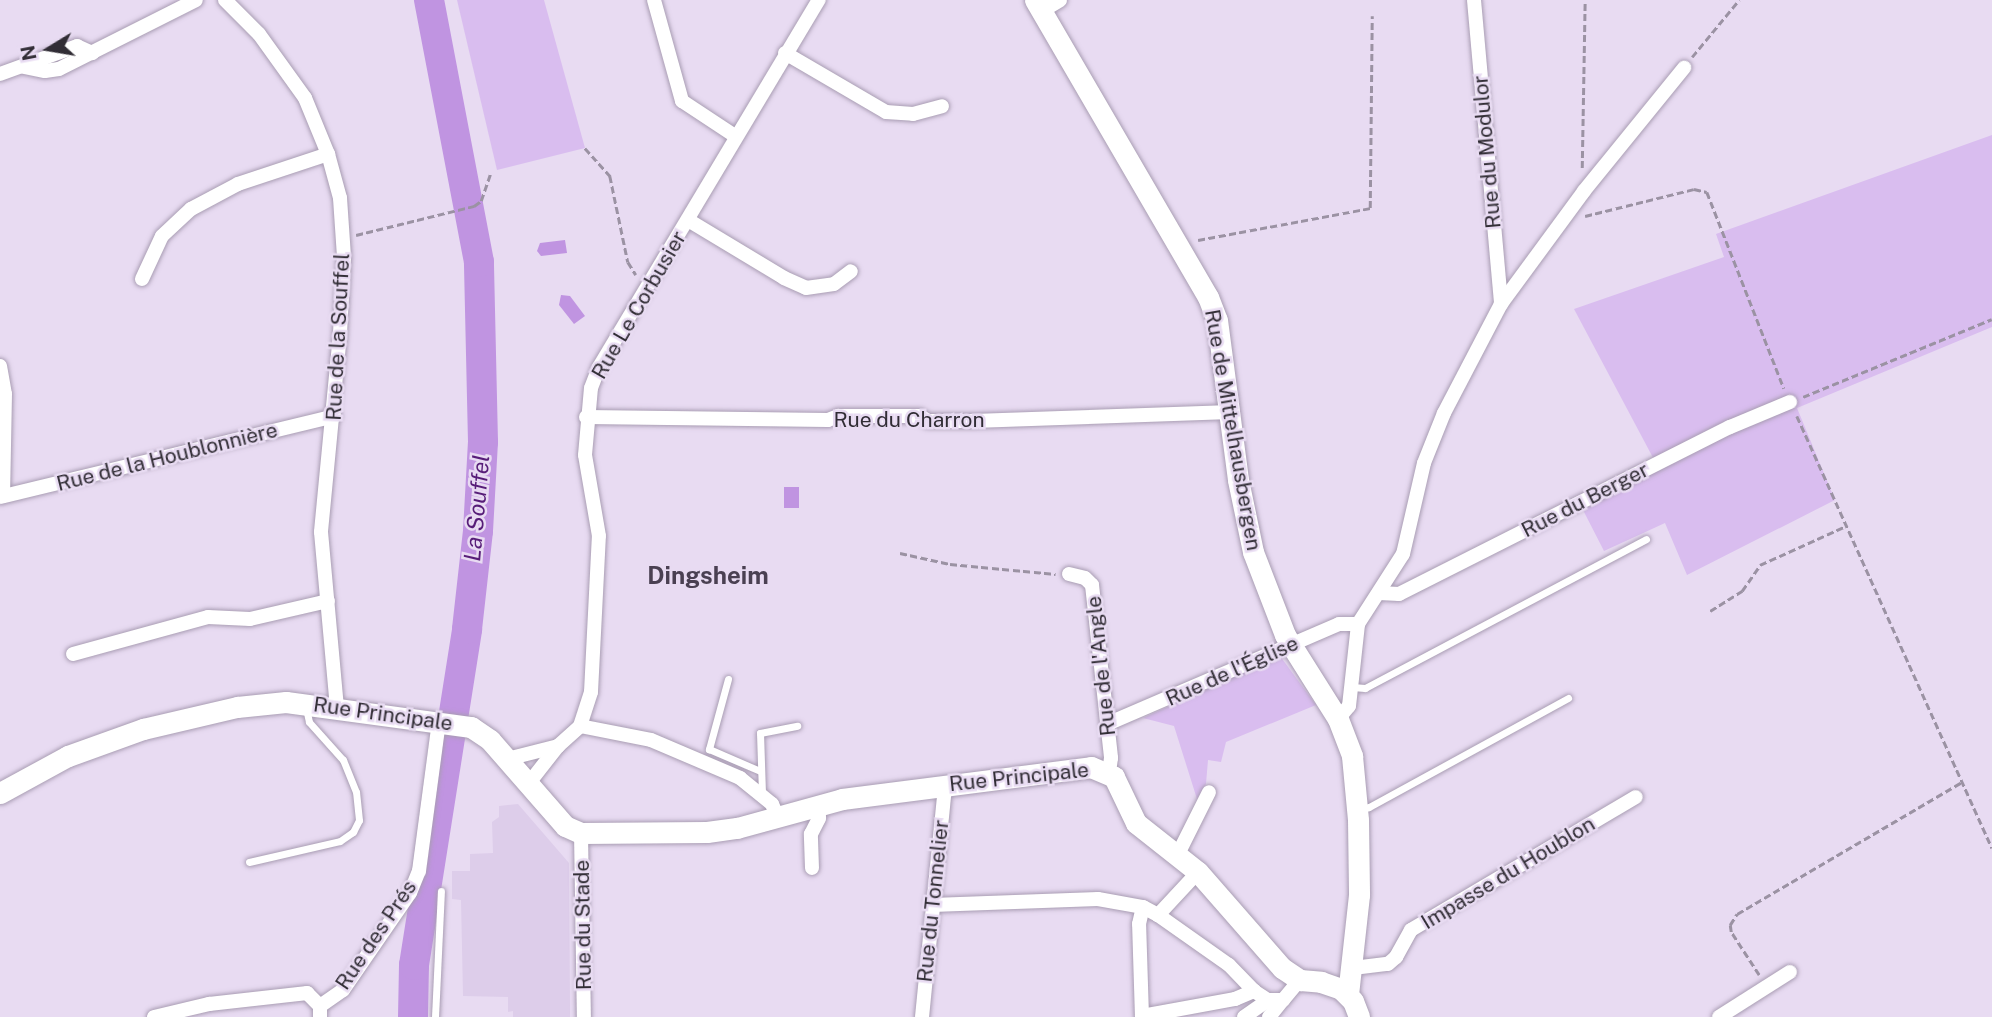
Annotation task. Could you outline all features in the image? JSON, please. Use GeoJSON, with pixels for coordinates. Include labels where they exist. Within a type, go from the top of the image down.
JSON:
{"type":"FeatureCollection","features":[{"type":"Feature","properties":{"kind":"street"},"geometry":{"type":"LineString","coordinates":[[0,74],[77,46],[92,53],[196,0]]}},
{"type":"Feature","properties":{"kind":"street","name":"Rue de la Souffel"},"geometry":{"type":"LineString","coordinates":[[225,0],[259,34],[291,75],[310,108],[328,154],[340,198],[344,238],[334,416],[321,517],[337,708]]}},
{"type":"Feature","properties":{"kind":"street"},"geometry":{"type":"LineString","coordinates":[[654,0],[682,101],[734,136]]}},
{"type":"Feature","properties":{"kind":"street","name":"Rue Le Corbusier"},"geometry":{"type":"LineString","coordinates":[[580,726],[592,692],[599,536],[585,455],[586,417],[599,367],[688,220],[734,136],[820,0]]}},
{"type":"Feature","properties":{"kind":"street","name":"Rue du Modulor"},"geometry":{"type":"LineString","coordinates":[[1474,0],[1501,304]]}},
{"type":"Feature","properties":{"kind":"street","name":"Rue de Mittelhausbergen"},"geometry":{"type":"LineString","coordinates":[[1046,4],[1208,297],[1217,320],[1238,480],[1253,552],[1291,645],[1338,719],[1352,756],[1357,810],[1359,895],[1348,995]]}},
{"type":"Feature","properties":{"kind":"street"},"geometry":{"type":"LineString","coordinates":[[785,53],[886,112],[913,114],[942,106]]}},
{"type":"Feature","properties":{"kind":"street"},"geometry":{"type":"LineString","coordinates":[[1338,719],[1349,706],[1358,624],[1403,554],[1424,463],[1444,413],[1501,304],[1584,191],[1684,68]]}},
{"type":"Feature","properties":{"kind":"street"},"geometry":{"type":"LineString","coordinates":[[142,279],[162,236],[191,209],[238,184],[328,154]]}},
{"type":"Feature","properties":{"kind":"street"},"geometry":{"type":"LineString","coordinates":[[688,220],[784,278],[806,288],[834,284],[851,271]]}},
{"type":"Feature","properties":{"kind":"street"},"geometry":{"type":"LineString","coordinates":[[0,366],[5,394],[2,497]]}},
{"type":"Feature","properties":{"kind":"street","name":"Rue du Berger"},"geometry":{"type":"LineString","coordinates":[[1379,593],[1399,594],[1730,427],[1790,402]]}},
{"type":"Feature","properties":{"kind":"street","name":"Rue du Charron"},"geometry":{"type":"LineString","coordinates":[[586,417],[828,419],[838,416],[920,416],[928,421],[973,421],[1231,412]]}},
{"type":"Feature","properties":{"kind":"street","name":"Rue de la Houblonnière"},"geometry":{"type":"LineString","coordinates":[[2,497],[334,416]]}},
{"type":"Feature","properties":{"kind":"street","name":"Rue de l'Angle"},"geometry":{"type":"LineString","coordinates":[[1069,574],[1085,578],[1092,586],[1111,758],[1109,772]]}},
{"type":"Feature","properties":{"kind":"street"},"geometry":{"type":"LineString","coordinates":[[73,653],[208,617],[250,619],[328,601]]}},
{"type":"Feature","properties":{"kind":"street","name":"Rue de l'Église"},"geometry":{"type":"LineString","coordinates":[[1107,724],[1339,624],[1358,624]]}},
{"type":"Feature","properties":{"kind":"street","name":"Rue Principale"},"geometry":{"type":"LineString","coordinates":[[0,793],[68,756],[143,729],[250,705],[305,704],[449,722],[480,732],[508,759],[565,826],[581,833],[707,832],[818,805],[945,785],[1091,767],[1109,772],[1119,786],[1136,823],[1198,872],[1255,940],[1300,980]]}},
{"type":"Feature","properties":{"kind":"street","name":"Rue des Prés"},"geometry":{"type":"LineString","coordinates":[[320,1011],[343,990],[410,893],[419,871],[449,722]]}},
{"type":"Feature","properties":{"kind":"street"},"geometry":{"type":"LineString","coordinates":[[529,783],[558,746],[580,726],[651,740],[740,778],[772,804],[777,816]]}},
{"type":"Feature","properties":{"kind":"street"},"geometry":{"type":"LineString","coordinates":[[508,759],[558,746]]}},
{"type":"Feature","properties":{"kind":"street","name":"Rue du Tonnelier"},"geometry":{"type":"LineString","coordinates":[[922,1017],[945,785]]}},
{"type":"Feature","properties":{"kind":"street"},"geometry":{"type":"LineString","coordinates":[[1178,854],[1209,792]]}},
{"type":"Feature","properties":{"kind":"street","name":"Impasse du Houblon"},"geometry":{"type":"LineString","coordinates":[[1353,968],[1388,964],[1396,957],[1411,930],[1636,797]]}},
{"type":"Feature","properties":{"kind":"street"},"geometry":{"type":"LineString","coordinates":[[812,868],[811,834],[819,818],[818,805]]}},
{"type":"Feature","properties":{"kind":"street","name":"Rue du Stade"},"geometry":{"type":"LineString","coordinates":[[581,833],[584,1017]]}},
{"type":"Feature","properties":{"kind":"street"},"geometry":{"type":"LineString","coordinates":[[1158,915],[1198,872]]}},
{"type":"Feature","properties":{"kind":"street"},"geometry":{"type":"LineString","coordinates":[[932,900],[932,905],[1098,899],[1143,907],[1241,976],[1254,991],[1268,1000],[1283,1000]]}},
{"type":"Feature","properties":{"kind":"street"},"geometry":{"type":"LineString","coordinates":[[1143,907],[1139,924],[1142,1016],[1215,1004],[1254,991]]}},
{"type":"Feature","properties":{"kind":"street"},"geometry":{"type":"LineString","coordinates":[[1321,982],[1343,962],[1354,946]]}},
{"type":"Feature","properties":{"kind":"street"},"geometry":{"type":"LineString","coordinates":[[1718,1017],[1790,972]]}},
{"type":"Feature","properties":{"kind":"street"},"geometry":{"type":"LineString","coordinates":[[1269,1017],[1300,980],[1334,985],[1348,995],[1359,1017]]}},
{"type":"Feature","properties":{"kind":"street"},"geometry":{"type":"LineString","coordinates":[[154,1017],[209,1004],[307,993],[320,1011]]}},
{"type":"Feature","properties":{"kind":"street"},"geometry":{"type":"LineString","coordinates":[[1244,1017],[1268,1000]]}},
{"type":"Feature","properties":{"kind":"lane"},"geometry":{"type":"LineString","coordinates":[[1350,687],[1365,688],[1646,539]]}},
{"type":"Feature","properties":{"kind":"lane"},"geometry":{"type":"LineString","coordinates":[[729,679],[709,749],[760,771]]}},
{"type":"Feature","properties":{"kind":"lane"},"geometry":{"type":"LineString","coordinates":[[1357,810],[1369,807],[1568,698]]}},
{"type":"Feature","properties":{"kind":"lane"},"geometry":{"type":"LineString","coordinates":[[249,862],[340,841],[353,832],[359,820],[356,792],[343,760],[309,722],[305,704]]}},
{"type":"Feature","properties":{"kind":"lane"},"geometry":{"type":"LineString","coordinates":[[763,797],[760,733],[797,726]]}},
{"type":"Feature","properties":{"kind":"lane"},"geometry":{"type":"LineString","coordinates":[[435,1017],[441,891]]}},
{"type":"Feature","properties":{"kind":"path"},"geometry":{"type":"LineString","coordinates":[[1584,191],[1585,0]]}},
{"type":"Feature","properties":{"kind":"path"},"geometry":{"type":"LineString","coordinates":[[1684,68],[1739,0]]}},
{"type":"Feature","properties":{"kind":"path"},"geometry":{"type":"LineString","coordinates":[[1177,244],[1370,208],[1372,16]]}},
{"type":"Feature","properties":{"kind":"path"},"geometry":{"type":"LineString","coordinates":[[585,148],[610,176],[628,262],[644,290]]}},
{"type":"Feature","properties":{"kind":"path"},"geometry":{"type":"LineString","coordinates":[[344,238],[474,206],[481,201],[490,175]]}},
{"type":"Feature","properties":{"kind":"path"},"geometry":{"type":"LineString","coordinates":[[1561,222],[1694,189],[1707,192],[1790,402],[1992,848]]}},
{"type":"Feature","properties":{"kind":"path"},"geometry":{"type":"LineString","coordinates":[[1790,402],[1992,319]]}},
{"type":"Feature","properties":{"kind":"path"},"geometry":{"type":"LineString","coordinates":[[1710,611],[1742,591],[1760,565],[1846,526]]}},
{"type":"Feature","properties":{"kind":"path"},"geometry":{"type":"LineString","coordinates":[[900,553],[950,564],[1069,574]]}},
{"type":"Feature","properties":{"kind":"path"},"geometry":{"type":"LineString","coordinates":[[1767,986],[1731,932],[1730,925],[1737,914],[1962,782]]}},
{"type":"Feature","properties":{"kind":"shaded area"},"geometry":{"type":"Polygon","coordinates":[[[457,0],[544,0],[585,148],[497,170],[457,0]]]}},
{"type":"Feature","properties":{"kind":"shaded area"},"geometry":{"type":"Polygon","coordinates":[[[1992,135],[1992,327],[1797,408],[1835,500],[1687,575],[1665,523],[1604,551],[1583,510],[1659,469],[1574,309],[1724,257],[1716,234],[1992,135]]]}},
{"type":"Feature","properties":{"kind":"shaded area"},"geometry":{"type":"Polygon","coordinates":[[[565,240],[567,253],[541,256],[537,251],[540,243],[565,240]]]}},
{"type":"Feature","properties":{"kind":"shaded area"},"geometry":{"type":"Polygon","coordinates":[[[561,295],[570,296],[585,316],[574,324],[559,305],[561,295]]]}},
{"type":"Feature","properties":{"kind":"shaded area"},"geometry":{"type":"Polygon","coordinates":[[[784,487],[799,487],[799,508],[784,508],[784,487]]]}},
{"type":"Feature","properties":{"kind":"shaded area"},"geometry":{"type":"Polygon","coordinates":[[[1280,656],[1316,705],[1226,742],[1221,762],[1208,760],[1206,784],[1197,799],[1174,726],[1143,718],[1280,656]]]}},
{"type":"Feature","properties":{"kind":"shaded area"},"geometry":{"type":"Polygon","coordinates":[[[518,804],[569,863],[570,1017],[513,1017],[513,1011],[508,1012],[508,997],[463,996],[461,900],[452,899],[452,871],[470,871],[470,854],[493,853],[492,822],[499,817],[499,806],[518,804]]]}},
{"type":"Feature","properties":{"kind":"waterway","name":"La Souffel"},"geometry":{"type":"LineString","coordinates":[[413,1017],[414,965],[467,629],[478,531],[483,442],[479,262],[429,0]]}},
{"type":"Feature","properties":{"kind":"district","name":"Dingsheim"},"geometry":{"type":"Point","coordinates":[708,576]}}]}
